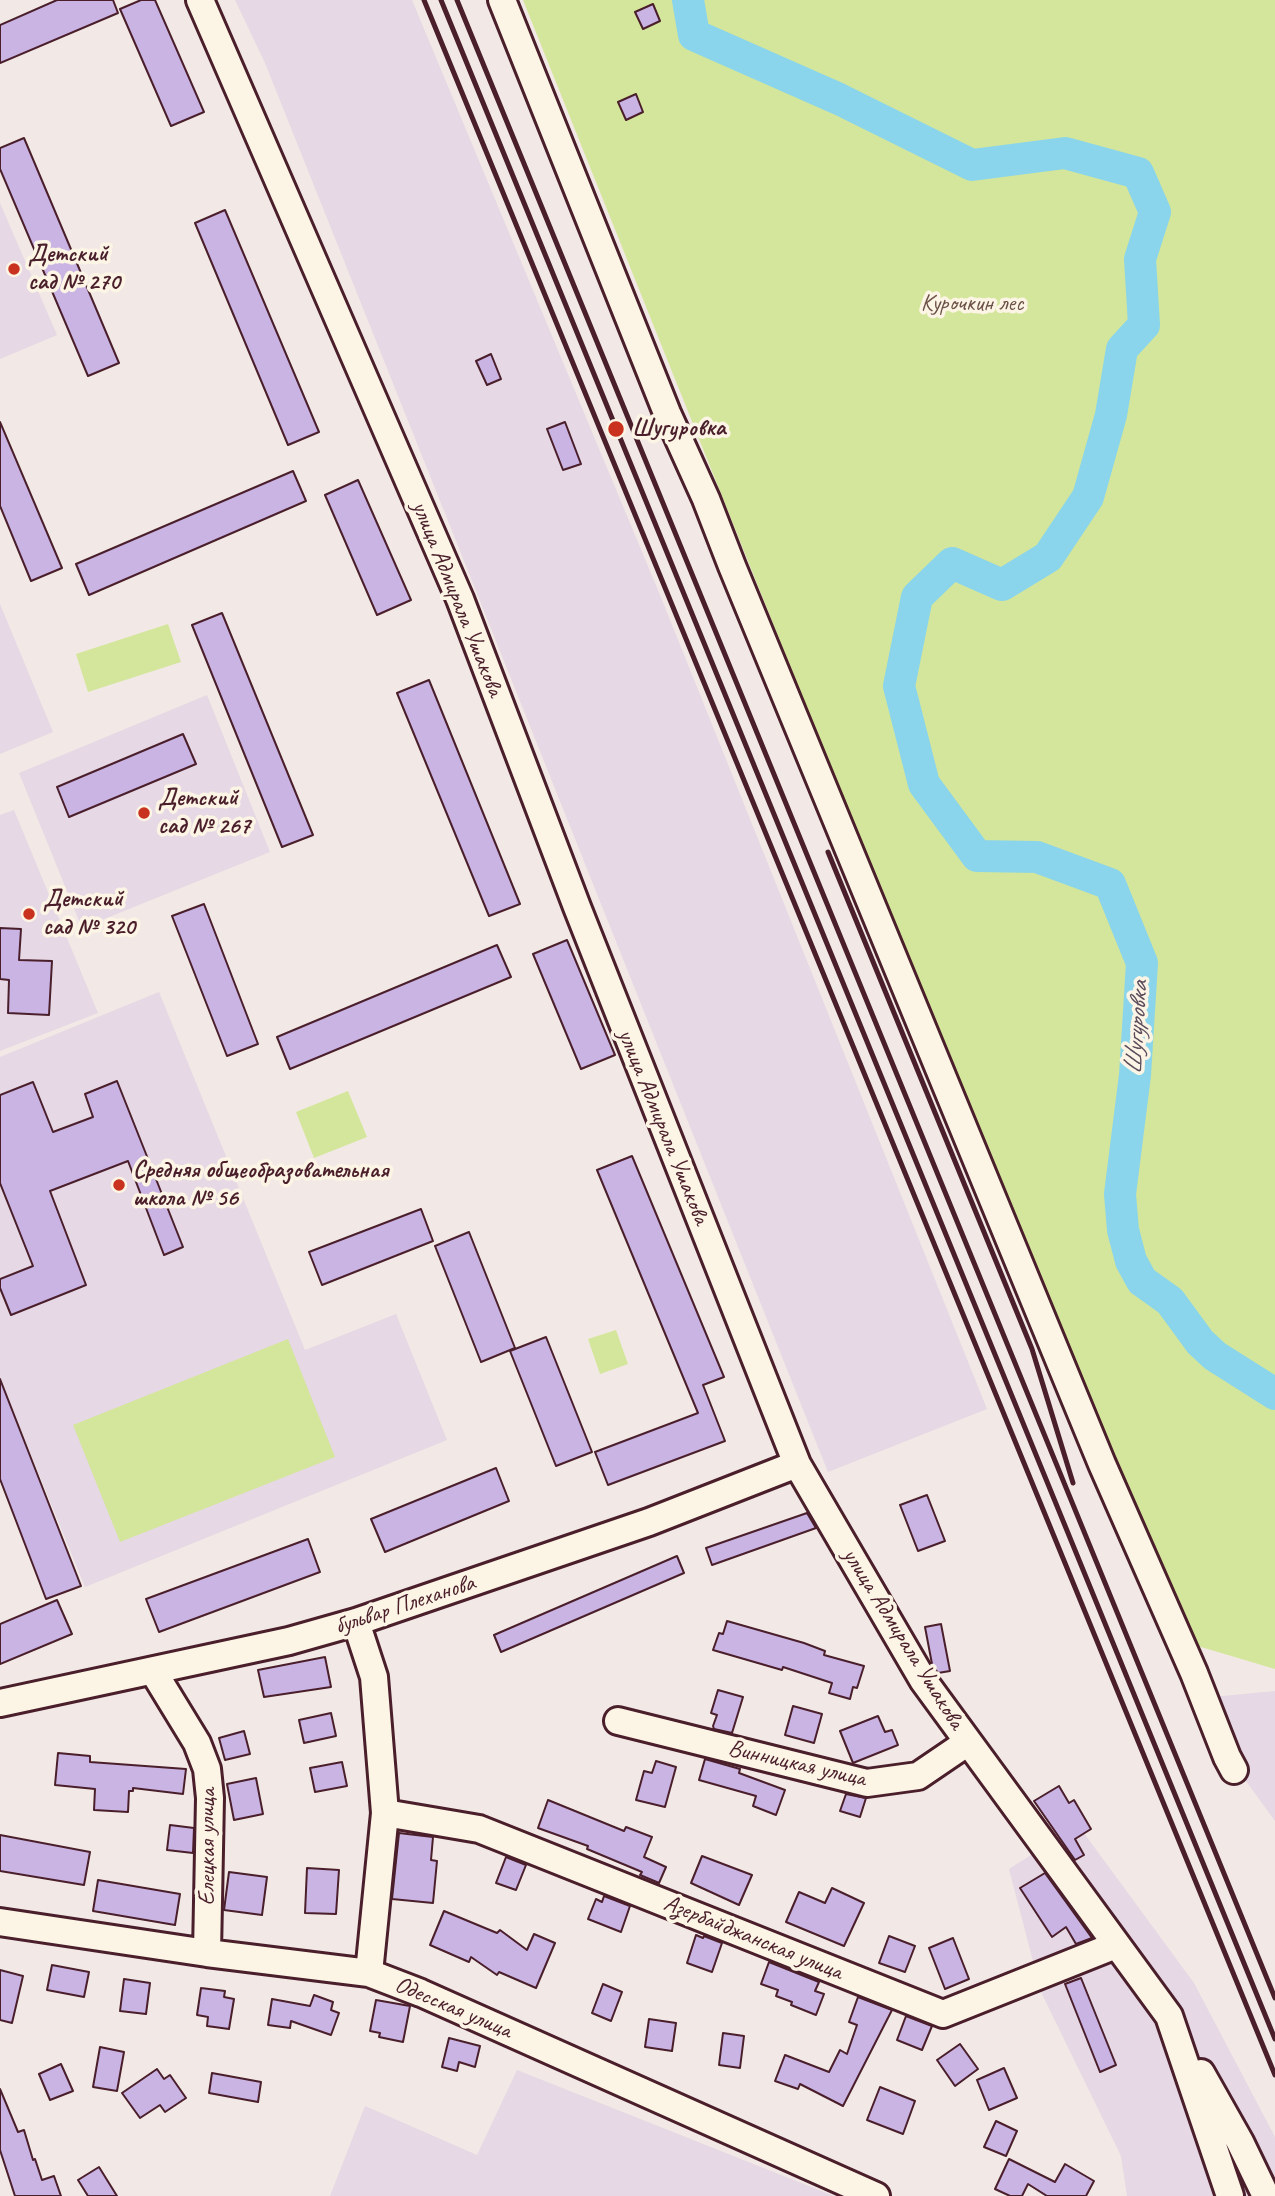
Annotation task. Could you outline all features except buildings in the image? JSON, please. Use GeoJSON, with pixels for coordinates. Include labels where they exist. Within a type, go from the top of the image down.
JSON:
{"type":"FeatureCollection","features":[{"type":"Feature","properties":{"kind":"street","name":"улица Адмирала Ушакова"},"geometry":{"type":"LineString","coordinates":[[200,0],[460,598],[591,945],[797,1464],[923,1680],[1169,2016],[1230,2196]]}},
{"type":"Feature","properties":{"kind":"street"},"geometry":{"type":"LineString","coordinates":[[502,0],[667,413],[706,499],[1102,1464],[1234,1770]]}},
{"type":"Feature","properties":{"kind":"street","name":"бульвар Плеханова"},"geometry":{"type":"LineString","coordinates":[[0,1703],[289,1641],[356,1622],[649,1522],[797,1464]]}},
{"type":"Feature","properties":{"kind":"street"},"geometry":{"type":"LineString","coordinates":[[356,1622],[374,1677],[385,1813],[369,1973]]}},
{"type":"Feature","properties":{"kind":"street","name":"Елецкая улица"},"geometry":{"type":"LineString","coordinates":[[153,1671],[197,1743],[207,1769],[210,1798],[207,1953]]}},
{"type":"Feature","properties":{"kind":"street","name":"Винницкая улица"},"geometry":{"type":"LineString","coordinates":[[618,1721],[867,1783],[918,1776],[968,1742]]}},
{"type":"Feature","properties":{"kind":"street","name":"Азербайджанская улица"},"geometry":{"type":"LineString","coordinates":[[385,1813],[479,1829],[943,2014],[1116,1945]]}},
{"type":"Feature","properties":{"kind":"street","name":"Одесская улица"},"geometry":{"type":"LineString","coordinates":[[0,1922],[207,1953],[369,1973],[421,1993],[876,2196]]}},
{"type":"Feature","properties":{"kind":"street"},"geometry":{"type":"LineString","coordinates":[[1169,2016],[1240,2141],[1266,2196]]}},
{"type":"Feature","properties":{"kind":"shaded area"},"geometry":{"type":"Polygon","coordinates":[[[235,0],[412,0],[660,595],[987,1409],[828,1472],[265,63],[235,0]]]}},
{"type":"Feature","properties":{"kind":"shaded area","name":"Детский сад № 270"},"geometry":{"type":"Polygon","coordinates":[[[0,203],[57,335],[0,359],[0,203]]]}},
{"type":"Feature","properties":{"kind":"shaded area"},"geometry":{"type":"Polygon","coordinates":[[[0,604],[53,732],[0,754],[0,604]]]}},
{"type":"Feature","properties":{"kind":"shaded area","name":"Детский сад № 267"},"geometry":{"type":"Polygon","coordinates":[[[207,695],[270,852],[82,928],[19,773],[207,695]]]}},
{"type":"Feature","properties":{"kind":"shaded area","name":"Детский сад № 320"},"geometry":{"type":"Polygon","coordinates":[[[14,810],[98,1013],[0,1051],[0,815],[14,810]]]}},
{"type":"Feature","properties":{"kind":"shaded area","name":"Средняя общеобразовательная школа № 56"},"geometry":{"type":"Polygon","coordinates":[[[159,992],[305,1350],[396,1314],[447,1440],[85,1587],[0,1379],[0,1057],[159,992]]]}},
{"type":"Feature","properties":{"kind":"shaded area"},"geometry":{"type":"Polygon","coordinates":[[[1275,1691],[1275,1821],[1235,1766],[1212,1697],[1275,1691]]]}},
{"type":"Feature","properties":{"kind":"shaded area"},"geometry":{"type":"Polygon","coordinates":[[[1078,1825],[1194,1983],[1275,2137],[1275,2196],[1127,2196],[1121,2156],[1041,1992],[1009,1869],[1078,1825]]]}},
{"type":"Feature","properties":{"kind":"shaded area"},"geometry":{"type":"Polygon","coordinates":[[[517,2070],[834,2196],[330,2196],[365,2106],[477,2155],[517,2070]]]}},
{"type":"Feature","properties":{"kind":"green space","name":"Курочкин лес"},"geometry":{"type":"Polygon","coordinates":[[[523,0],[1275,0],[1275,1669],[1181,1641],[523,0]]]}},
{"type":"Feature","properties":{"kind":"green space"},"geometry":{"type":"Polygon","coordinates":[[[168,624],[181,662],[88,692],[76,654],[168,624]]]}},
{"type":"Feature","properties":{"kind":"green space"},"geometry":{"type":"Polygon","coordinates":[[[348,1091],[367,1137],[314,1158],[296,1112],[348,1091]]]}},
{"type":"Feature","properties":{"kind":"green space"},"geometry":{"type":"Polygon","coordinates":[[[616,1330],[628,1364],[600,1374],[588,1339],[616,1330]]]}},
{"type":"Feature","properties":{"kind":"green space"},"geometry":{"type":"Polygon","coordinates":[[[288,1339],[335,1457],[120,1542],[73,1425],[288,1339]]]}},
{"type":"Feature","properties":{"kind":"waterway","name":"Шугуровка"},"geometry":{"type":"LineString","coordinates":[[688,0],[694,35],[839,99],[972,165],[1065,153],[1138,173],[1155,212],[1140,259],[1144,325],[1122,349],[1111,415],[1088,497],[1048,557],[1002,585],[952,563],[917,597],[899,686],[924,784],[977,856],[1037,857],[1110,884],[1142,963],[1135,1075],[1120,1194],[1123,1230],[1131,1261],[1142,1281],[1170,1301],[1200,1342],[1215,1356],[1275,1394]]}},
{"type":"Feature","properties":{"kind":"railway"},"geometry":{"type":"LineString","coordinates":[[424,0],[1275,2075]]}},
{"type":"Feature","properties":{"kind":"railway"},"geometry":{"type":"LineString","coordinates":[[441,0],[1275,2039]]}},
{"type":"Feature","properties":{"kind":"railway"},"geometry":{"type":"LineString","coordinates":[[457,0],[1275,1998]]}},
{"type":"Feature","properties":{"kind":"railway"},"geometry":{"type":"LineString","coordinates":[[828,852],[1032,1349],[1073,1483]]}},
{"type":"Feature","properties":{"kind":"place","name":"Детский сад № 270"},"geometry":{"type":"Point","coordinates":[14,269]}},
{"type":"Feature","properties":{"kind":"place","name":"Шугуровка"},"geometry":{"type":"Point","coordinates":[616,429]}},
{"type":"Feature","properties":{"kind":"place","name":"Детский сад № 267"},"geometry":{"type":"Point","coordinates":[144,813]}},
{"type":"Feature","properties":{"kind":"place","name":"Детский сад № 320"},"geometry":{"type":"Point","coordinates":[29,914]}},
{"type":"Feature","properties":{"kind":"place","name":"Средняя общеобразовательная школа № 56"},"geometry":{"type":"Point","coordinates":[119,1185]}}]}
